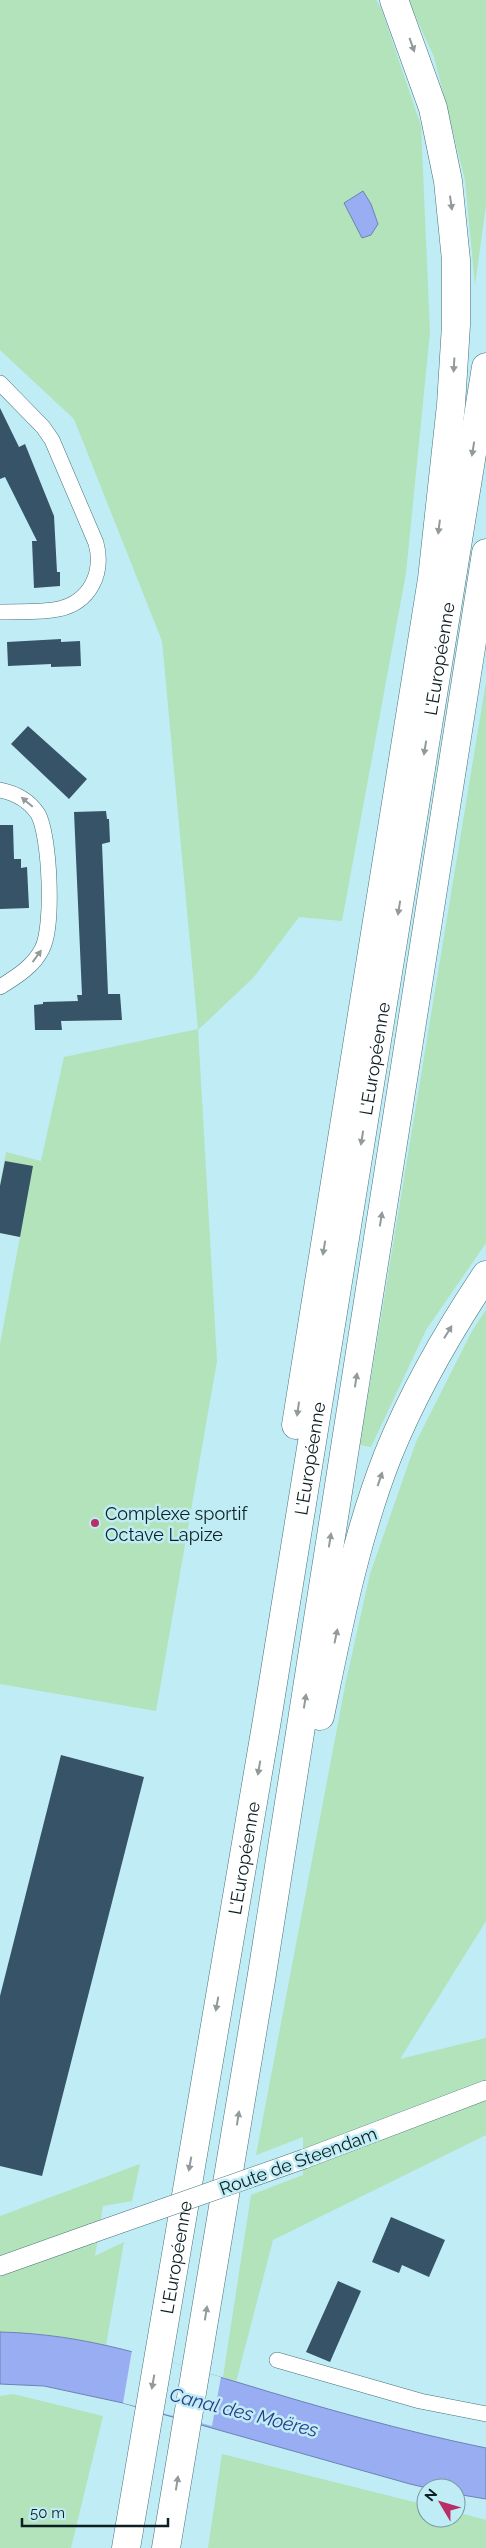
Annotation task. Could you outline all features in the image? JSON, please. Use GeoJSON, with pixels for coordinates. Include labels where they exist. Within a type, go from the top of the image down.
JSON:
{"type":"FeatureCollection","features":[{"type":"Feature","properties":{"kind":"highway"},"geometry":{"type":"LineString","coordinates":[[267,1720],[298,1415],[428,608],[442,502],[451,404],[456,276],[448,182],[433,108],[418,61],[394,0]]}},
{"type":"Feature","properties":{"kind":"highway","name":"L'Européenne"},"geometry":{"type":"LineString","coordinates":[[126,2548],[159,2345],[267,1720],[486,367]]}},
{"type":"Feature","properties":{"kind":"highway","name":"L'Européenne"},"geometry":{"type":"LineString","coordinates":[[166,2548],[262,1974],[486,553]]}},
{"type":"Feature","properties":{"kind":"highway"},"geometry":{"type":"LineString","coordinates":[[262,1974],[313,1752],[341,1616],[366,1519],[388,1457],[417,1391],[444,1340],[486,1275]]}},
{"type":"Feature","properties":{"kind":"highway"},"geometry":{"type":"LineString","coordinates":[[111,2548],[147,2419]]}},
{"type":"Feature","properties":{"kind":"street"},"geometry":{"type":"LineString","coordinates":[[0,383],[48,434],[96,544],[99,568],[88,592],[74,603],[57,609],[0,612]]}},
{"type":"Feature","properties":{"kind":"street"},"geometry":{"type":"LineString","coordinates":[[0,790],[14,794],[28,803],[42,824],[45,839],[49,923],[46,940],[38,957],[26,969],[0,986]]}},
{"type":"Feature","properties":{"kind":"street","name":"Route de Steendam"},"geometry":{"type":"LineString","coordinates":[[0,2266],[304,2159],[486,2090]]}},
{"type":"Feature","properties":{"kind":"street","name":"Route de Steendam"},"geometry":{"type":"LineString","coordinates":[[397,2125],[486,2100]]}},
{"type":"Feature","properties":{"kind":"street"},"geometry":{"type":"LineString","coordinates":[[277,2360],[420,2401],[486,2414]]}},
{"type":"Feature","properties":{"kind":"green space"},"geometry":{"type":"Polygon","coordinates":[[[0,0],[376,0],[381,8],[421,126],[430,332],[406,573],[342,921],[299,917],[253,978],[198,1030],[217,1361],[156,1711],[0,1684],[0,1344],[20,1237],[0,1233],[0,1185],[6,1152],[41,1161],[64,1057],[198,1029],[162,641],[74,419],[0,350],[0,0]]]}},
{"type":"Feature","properties":{"kind":"green space"},"geometry":{"type":"Polygon","coordinates":[[[408,0],[486,0],[486,205],[475,285],[465,180],[434,57],[408,0]]]}},
{"type":"Feature","properties":{"kind":"green space"},"geometry":{"type":"Polygon","coordinates":[[[486,682],[486,1243],[426,1330],[371,1447],[360,1445],[486,682]]]}},
{"type":"Feature","properties":{"kind":"green space"},"geometry":{"type":"Polygon","coordinates":[[[486,1310],[486,1921],[400,2059],[486,2038],[486,2135],[273,2240],[236,2382],[223,2377],[251,2195],[303,2175],[303,2137],[256,2155],[346,1681],[370,1574],[416,1442],[472,1331],[486,1310]]]}},
{"type":"Feature","properties":{"kind":"green space"},"geometry":{"type":"Polygon","coordinates":[[[140,2164],[132,2201],[103,2206],[95,2256],[124,2242],[106,2345],[43,2334],[0,2332],[0,2216],[140,2164]]]}},
{"type":"Feature","properties":{"kind":"green space"},"geometry":{"type":"Polygon","coordinates":[[[13,2394],[103,2416],[71,2548],[0,2548],[0,2396],[13,2394]]]}},
{"type":"Feature","properties":{"kind":"green space"},"geometry":{"type":"Polygon","coordinates":[[[222,2454],[416,2502],[416,2528],[466,2528],[466,2515],[486,2520],[486,2548],[208,2548],[222,2454]]]}},
{"type":"Feature","properties":{"kind":"water"},"geometry":{"type":"Polygon","coordinates":[[[363,191],[371,204],[378,224],[371,235],[362,238],[344,203],[363,191]]]}},
{"type":"Feature","properties":{"kind":"water","name":"Canal des Moëres"},"geometry":{"type":"Polygon","coordinates":[[[0,2332],[63,2337],[122,2349],[363,2418],[486,2448],[486,2499],[466,2496],[466,2478],[416,2478],[416,2485],[123,2403],[44,2386],[0,2384],[0,2332]]]}},
{"type":"Feature","properties":{"kind":"pier"},"geometry":{"type":"Polygon","coordinates":[[[132,2350],[221,2377],[212,2426],[123,2403],[132,2350]]]}},
{"type":"Feature","properties":{"kind":"building"},"geometry":{"type":"Polygon","coordinates":[[[0,408],[19,447],[25,444],[54,516],[57,572],[60,572],[60,586],[34,588],[32,541],[37,541],[5,477],[0,479],[0,408]]]}},
{"type":"Feature","properties":{"kind":"building"},"geometry":{"type":"Polygon","coordinates":[[[61,639],[61,642],[80,641],[81,666],[51,667],[51,664],[8,666],[7,642],[61,639]]]}},
{"type":"Feature","properties":{"kind":"building"},"geometry":{"type":"Polygon","coordinates":[[[28,726],[87,779],[69,799],[11,744],[28,726]]]}},
{"type":"Feature","properties":{"kind":"building"},"geometry":{"type":"Polygon","coordinates":[[[106,811],[107,819],[109,819],[110,842],[102,844],[108,994],[120,994],[122,1020],[61,1021],[62,1030],[35,1030],[34,1005],[43,1004],[43,1002],[78,1001],[77,995],[82,995],[74,812],[106,811]]]}},
{"type":"Feature","properties":{"kind":"building"},"geometry":{"type":"Polygon","coordinates":[[[0,825],[13,825],[14,859],[21,859],[21,868],[27,867],[29,908],[0,909],[0,825]]]}},
{"type":"Feature","properties":{"kind":"building"},"geometry":{"type":"Polygon","coordinates":[[[5,1161],[33,1166],[20,1237],[0,1233],[0,1186],[5,1161]]]}},
{"type":"Feature","properties":{"kind":"building"},"geometry":{"type":"Polygon","coordinates":[[[61,1755],[144,1777],[42,2176],[0,2166],[0,1996],[61,1755]]]}},
{"type":"Feature","properties":{"kind":"building"},"geometry":{"type":"Polygon","coordinates":[[[391,2217],[445,2240],[429,2277],[402,2265],[399,2273],[372,2262],[391,2217]]]}},
{"type":"Feature","properties":{"kind":"building"},"geometry":{"type":"Polygon","coordinates":[[[338,2281],[361,2291],[330,2362],[306,2352],[338,2281]]]}},
{"type":"Feature","properties":{"kind":"place","name":"Complexe sportif Octave Lapize"},"geometry":{"type":"Point","coordinates":[95,1523]}}]}
